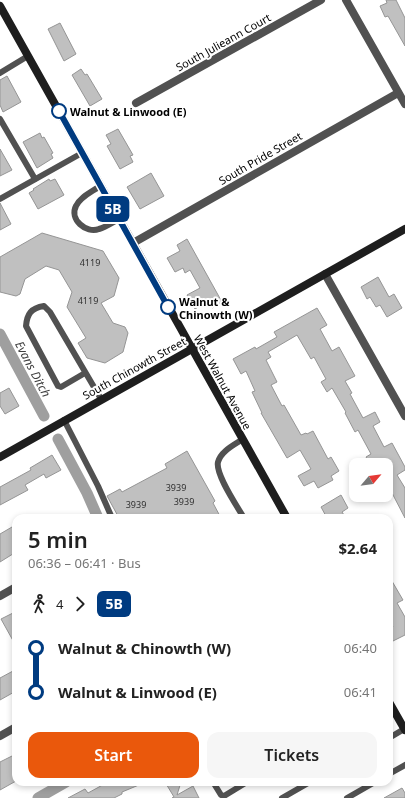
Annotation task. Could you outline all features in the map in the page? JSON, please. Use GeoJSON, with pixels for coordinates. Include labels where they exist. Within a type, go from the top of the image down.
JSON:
{"type":"FeatureCollection","features":[{"type":"Feature","properties":{"kind":"main road","name":"West Walnut Avenue"},"geometry":{"type":"LineString","coordinates":[[0,6],[285,514]]}},
{"type":"Feature","properties":{"kind":"main road","name":"South Chinowth Street"},"geometry":{"type":"LineString","coordinates":[[0,457],[191,348],[405,229]]}},
{"type":"Feature","properties":{"kind":"main road"},"geometry":{"type":"LineString","coordinates":[[393,709],[405,730]]}},
{"type":"Feature","properties":{"kind":"street","name":"South Julieann Court"},"geometry":{"type":"LineString","coordinates":[[136,103],[321,0]]}},
{"type":"Feature","properties":{"kind":"street"},"geometry":{"type":"LineString","coordinates":[[346,0],[405,104]]}},
{"type":"Feature","properties":{"kind":"street","name":"South Pride Street"},"geometry":{"type":"LineString","coordinates":[[133,243],[398,93]]}},
{"type":"Feature","properties":{"kind":"street"},"geometry":{"type":"LineString","coordinates":[[325,274],[405,416]]}},
{"type":"Feature","properties":{"kind":"street"},"geometry":{"type":"LineString","coordinates":[[0,596],[12,589]]}},
{"type":"Feature","properties":{"kind":"street"},"geometry":{"type":"LineString","coordinates":[[0,736],[12,729]]}},
{"type":"Feature","properties":{"kind":"lane"},"geometry":{"type":"LineString","coordinates":[[0,73],[28,56]]}},
{"type":"Feature","properties":{"kind":"lane"},"geometry":{"type":"LineString","coordinates":[[0,119],[34,179]]}},
{"type":"Feature","properties":{"kind":"lane"},"geometry":{"type":"LineString","coordinates":[[0,199],[82,152]]}},
{"type":"Feature","properties":{"kind":"lane"},"geometry":{"type":"LineString","coordinates":[[100,186],[85,196],[75,207],[75,214],[79,224],[87,230],[98,230],[119,219]]}},
{"type":"Feature","properties":{"kind":"lane"},"geometry":{"type":"LineString","coordinates":[[85,373],[61,387],[58,386],[26,326],[27,316],[30,311],[44,306],[50,312],[101,399]]}},
{"type":"Feature","properties":{"kind":"lane"},"geometry":{"type":"LineString","coordinates":[[64,420],[98,486],[110,514]]}},
{"type":"Feature","properties":{"kind":"lane"},"geometry":{"type":"LineString","coordinates":[[242,514],[221,476],[218,469],[218,463],[226,451],[243,439]]}},
{"type":"Feature","properties":{"kind":"lane"},"geometry":{"type":"LineString","coordinates":[[393,736],[405,730]]}},
{"type":"Feature","properties":{"kind":"lane"},"geometry":{"type":"LineString","coordinates":[[393,772],[405,765]]}},
{"type":"Feature","properties":{"kind":"lane"},"geometry":{"type":"LineString","coordinates":[[215,786],[221,795],[224,796],[240,786]]}},
{"type":"Feature","properties":{"kind":"lane"},"geometry":{"type":"LineString","coordinates":[[282,798],[303,786]]}},
{"type":"Feature","properties":{"kind":"lane"},"geometry":{"type":"LineString","coordinates":[[347,798],[368,786]]}},
{"type":"Feature","properties":{"kind":"building"},"geometry":{"type":"Polygon","coordinates":[[[386,0],[396,0],[405,18],[405,46],[388,16],[385,17],[380,6],[387,3],[386,0]]]}},
{"type":"Feature","properties":{"kind":"building"},"geometry":{"type":"Polygon","coordinates":[[[60,23],[76,54],[64,61],[48,29],[60,23]]]}},
{"type":"Feature","properties":{"kind":"building"},"geometry":{"type":"Polygon","coordinates":[[[81,69],[85,75],[87,74],[102,99],[90,106],[72,75],[81,69]]]}},
{"type":"Feature","properties":{"kind":"building"},"geometry":{"type":"Polygon","coordinates":[[[7,76],[21,102],[3,112],[0,105],[0,80],[7,76]]]}},
{"type":"Feature","properties":{"kind":"building"},"geometry":{"type":"Polygon","coordinates":[[[118,129],[133,155],[130,156],[133,162],[120,169],[107,146],[111,144],[106,135],[118,129]]]}},
{"type":"Feature","properties":{"kind":"building"},"geometry":{"type":"Polygon","coordinates":[[[40,133],[53,153],[51,154],[53,158],[37,168],[23,142],[40,133]]]}},
{"type":"Feature","properties":{"kind":"building"},"geometry":{"type":"Polygon","coordinates":[[[0,149],[12,170],[0,176],[0,149]]]}},
{"type":"Feature","properties":{"kind":"building"},"geometry":{"type":"Polygon","coordinates":[[[151,173],[164,196],[140,209],[127,187],[151,173]]]}},
{"type":"Feature","properties":{"kind":"building"},"geometry":{"type":"Polygon","coordinates":[[[49,179],[50,181],[55,179],[64,195],[38,209],[29,193],[49,179]]]}},
{"type":"Feature","properties":{"kind":"building"},"geometry":{"type":"Polygon","coordinates":[[[0,203],[11,224],[0,230],[0,203]]]}},
{"type":"Feature","properties":{"kind":"building"},"geometry":{"type":"Polygon","coordinates":[[[42,233],[103,251],[119,278],[114,296],[101,303],[113,323],[125,327],[128,333],[123,352],[105,363],[87,358],[78,343],[86,338],[67,307],[72,292],[59,270],[46,266],[25,279],[20,294],[16,296],[0,292],[0,257],[42,233]]]}},
{"type":"Feature","properties":{"kind":"building"},"geometry":{"type":"Polygon","coordinates":[[[187,239],[222,302],[212,308],[208,301],[195,309],[187,295],[200,288],[190,270],[185,273],[183,268],[175,272],[167,258],[180,251],[177,245],[187,239]]]}},
{"type":"Feature","properties":{"kind":"building"},"geometry":{"type":"Polygon","coordinates":[[[378,277],[389,297],[394,294],[402,308],[387,317],[380,305],[376,307],[370,297],[367,299],[361,287],[378,277]]]}},
{"type":"Feature","properties":{"kind":"building"},"geometry":{"type":"Polygon","coordinates":[[[317,308],[327,325],[320,329],[332,351],[339,347],[355,376],[345,381],[363,418],[375,412],[380,422],[373,426],[384,447],[392,443],[405,467],[405,470],[397,475],[405,488],[405,518],[393,495],[393,458],[367,458],[371,454],[358,430],[355,432],[345,413],[346,412],[332,388],[327,392],[321,382],[326,379],[314,357],[311,359],[297,335],[268,352],[271,357],[266,360],[277,382],[271,385],[282,406],[284,405],[301,435],[313,431],[328,459],[331,457],[339,471],[331,476],[333,480],[318,488],[314,481],[304,486],[298,476],[311,469],[300,450],[287,458],[261,413],[252,392],[255,391],[246,371],[241,374],[233,359],[255,347],[256,349],[277,337],[274,332],[317,308]]]}},
{"type":"Feature","properties":{"kind":"building"},"geometry":{"type":"Polygon","coordinates":[[[9,388],[19,406],[5,414],[0,406],[0,393],[9,388]]]}},
{"type":"Feature","properties":{"kind":"building"},"geometry":{"type":"Polygon","coordinates":[[[187,451],[215,501],[213,503],[219,514],[117,514],[107,496],[120,489],[122,492],[167,468],[165,464],[187,451]]]}},
{"type":"Feature","properties":{"kind":"building"},"geometry":{"type":"Polygon","coordinates":[[[52,455],[61,470],[46,478],[44,474],[25,485],[28,490],[0,505],[0,487],[31,470],[30,468],[52,455]]]}},
{"type":"Feature","properties":{"kind":"building"},"geometry":{"type":"Polygon","coordinates":[[[341,495],[348,508],[342,512],[343,514],[325,514],[321,507],[341,495]]]}},
{"type":"Feature","properties":{"kind":"building"},"geometry":{"type":"Polygon","coordinates":[[[12,527],[12,554],[0,562],[0,534],[12,527]]]}},
{"type":"Feature","properties":{"kind":"building"},"geometry":{"type":"Polygon","coordinates":[[[393,583],[403,600],[397,603],[405,617],[405,635],[393,641],[393,583]]]}},
{"type":"Feature","properties":{"kind":"building"},"geometry":{"type":"Polygon","coordinates":[[[12,614],[12,639],[1,619],[12,614]]]}},
{"type":"Feature","properties":{"kind":"building"},"geometry":{"type":"Polygon","coordinates":[[[12,672],[12,693],[0,700],[0,678],[12,672]]]}},
{"type":"Feature","properties":{"kind":"building"},"geometry":{"type":"Polygon","coordinates":[[[12,756],[12,783],[0,790],[0,762],[12,756]]]}},
{"type":"Feature","properties":{"kind":"building"},"geometry":{"type":"Polygon","coordinates":[[[101,786],[136,786],[122,792],[122,794],[114,798],[68,798],[85,789],[88,793],[101,786]]]}},
{"type":"Feature","properties":{"kind":"building"},"geometry":{"type":"Polygon","coordinates":[[[167,786],[180,786],[177,795],[193,786],[199,798],[172,798],[174,797],[167,786]]]}},
{"type":"Feature","properties":{"kind":"building"},"geometry":{"type":"Polygon","coordinates":[[[402,788],[405,793],[405,798],[384,798],[402,788]]]}},
{"type":"Feature","properties":{"kind":"waterway","name":"Evans Ditch"},"geometry":{"type":"LineString","coordinates":[[0,334],[44,416]]}},
{"type":"Feature","properties":{"kind":"waterway","name":"Evans Ditch"},"geometry":{"type":"LineString","coordinates":[[58,439],[87,493],[96,514]]}},
{"type":"Feature","properties":{"kind":"waterway","name":"Evans Ditch"},"geometry":{"type":"LineString","coordinates":[[38,798],[59,786]]}},
{"type":"Feature","properties":{"kind":"bus line","name":"5B"},"geometry":{"type":"LineString","coordinates":[[59,111],[168,307]]}},
{"type":"Feature","properties":{"kind":"place","name":"Walnut & Linwood (E)"},"geometry":{"type":"Point","coordinates":[59,111]}},
{"type":"Feature","properties":{"kind":"place","name":"Walnut & Chinowth (W)"},"geometry":{"type":"Point","coordinates":[168,307]}}]}
